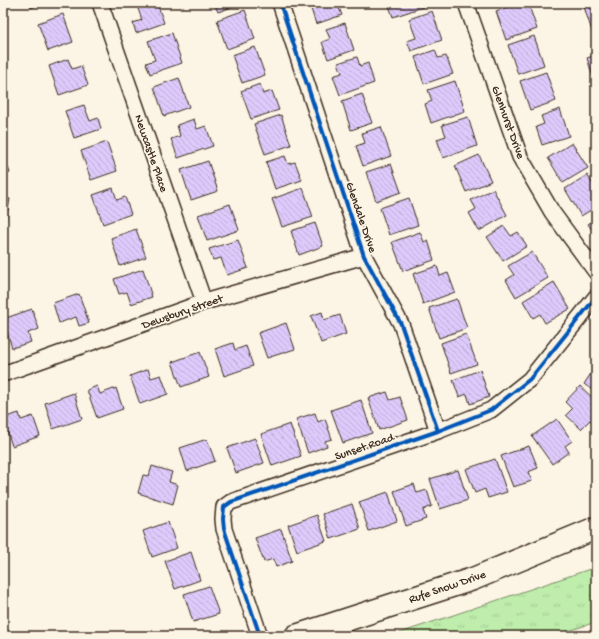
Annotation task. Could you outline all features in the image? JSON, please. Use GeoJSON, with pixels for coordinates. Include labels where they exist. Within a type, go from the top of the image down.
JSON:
{"type":"FeatureCollection","features":[{"type":"Feature","properties":{"kind":"main road","name":"Rufe Snow Drive"},"geometry":{"type":"LineString","coordinates":[[296,636],[472,579],[596,528]]}},
{"type":"Feature","properties":{"kind":"street","name":"Newcastle Place"},"geometry":{"type":"LineString","coordinates":[[100,3],[204,302]]}},
{"type":"Feature","properties":{"kind":"street","name":"Glendale Drive"},"geometry":{"type":"LineString","coordinates":[[280,3],[364,256],[401,324],[438,431]]}},
{"type":"Feature","properties":{"kind":"street","name":"Glenhurst Drive"},"geometry":{"type":"LineString","coordinates":[[466,3],[520,157],[552,212],[596,272]]}},
{"type":"Feature","properties":{"kind":"street","name":"Dewsbury Street"},"geometry":{"type":"LineString","coordinates":[[3,374],[204,302],[364,256]]}},
{"type":"Feature","properties":{"kind":"street","name":"Sunset Road"},"geometry":{"type":"LineString","coordinates":[[260,636],[224,529],[224,507],[231,502],[438,431],[491,410],[530,379],[596,297]]}},
{"type":"Feature","properties":{"kind":"green space"},"geometry":{"type":"Polygon","coordinates":[[[596,567],[596,622],[553,636],[391,636],[596,567]]]}},
{"type":"Feature","properties":{"kind":"building"},"geometry":{"type":"Polygon","coordinates":[[[29,3],[44,3],[31,8],[29,3]]]}},
{"type":"Feature","properties":{"kind":"building"},"geometry":{"type":"Polygon","coordinates":[[[136,3],[157,3],[164,23],[136,33],[133,23],[142,20],[136,3]]]}},
{"type":"Feature","properties":{"kind":"building"},"geometry":{"type":"Polygon","coordinates":[[[214,3],[244,3],[218,12],[214,3]]]}},
{"type":"Feature","properties":{"kind":"building"},"geometry":{"type":"Polygon","coordinates":[[[309,3],[337,3],[342,15],[316,24],[309,3]]]}},
{"type":"Feature","properties":{"kind":"building"},"geometry":{"type":"Polygon","coordinates":[[[388,3],[429,3],[429,5],[393,17],[388,3]]]}},
{"type":"Feature","properties":{"kind":"building"},"geometry":{"type":"Polygon","coordinates":[[[518,3],[528,3],[537,29],[506,40],[496,11],[518,3]]]}},
{"type":"Feature","properties":{"kind":"building"},"geometry":{"type":"Polygon","coordinates":[[[596,3],[596,36],[594,37],[584,7],[596,3]]]}},
{"type":"Feature","properties":{"kind":"building"},"geometry":{"type":"Polygon","coordinates":[[[245,10],[255,39],[227,49],[217,20],[245,10]]]}},
{"type":"Feature","properties":{"kind":"building"},"geometry":{"type":"Polygon","coordinates":[[[432,11],[442,40],[411,51],[407,41],[416,38],[409,19],[432,11]]]}},
{"type":"Feature","properties":{"kind":"building"},"geometry":{"type":"Polygon","coordinates":[[[63,14],[73,42],[48,51],[38,23],[63,14]]]}},
{"type":"Feature","properties":{"kind":"building"},"geometry":{"type":"Polygon","coordinates":[[[345,23],[354,50],[328,59],[322,42],[330,39],[326,29],[345,23]]]}},
{"type":"Feature","properties":{"kind":"building"},"geometry":{"type":"Polygon","coordinates":[[[172,33],[182,63],[150,74],[146,63],[155,60],[148,41],[172,33]]]}},
{"type":"Feature","properties":{"kind":"building"},"geometry":{"type":"Polygon","coordinates":[[[534,36],[544,65],[518,74],[508,45],[534,36]]]}},
{"type":"Feature","properties":{"kind":"building"},"geometry":{"type":"Polygon","coordinates":[[[255,47],[265,75],[242,83],[232,55],[255,47]]]}},
{"type":"Feature","properties":{"kind":"building"},"geometry":{"type":"Polygon","coordinates":[[[435,50],[438,58],[446,56],[453,74],[424,84],[415,57],[435,50]]]}},
{"type":"Feature","properties":{"kind":"building"},"geometry":{"type":"Polygon","coordinates":[[[596,55],[596,76],[593,77],[587,58],[596,55]]]}},
{"type":"Feature","properties":{"kind":"building"},"geometry":{"type":"Polygon","coordinates":[[[357,57],[360,66],[368,63],[374,83],[340,95],[333,76],[342,73],[338,63],[357,57]]]}},
{"type":"Feature","properties":{"kind":"building"},"geometry":{"type":"Polygon","coordinates":[[[68,59],[72,69],[81,66],[88,85],[59,95],[49,66],[68,59]]]}},
{"type":"Feature","properties":{"kind":"building"},"geometry":{"type":"Polygon","coordinates":[[[546,72],[556,101],[530,110],[520,81],[546,72]]]}},
{"type":"Feature","properties":{"kind":"building"},"geometry":{"type":"Polygon","coordinates":[[[179,78],[189,107],[164,116],[154,87],[179,78]]]}},
{"type":"Feature","properties":{"kind":"building"},"geometry":{"type":"Polygon","coordinates":[[[455,81],[465,111],[431,123],[425,104],[432,101],[428,90],[455,81]]]}},
{"type":"Feature","properties":{"kind":"building"},"geometry":{"type":"Polygon","coordinates":[[[260,84],[263,94],[272,91],[279,110],[251,119],[241,91],[260,84]]]}},
{"type":"Feature","properties":{"kind":"building"},"geometry":{"type":"Polygon","coordinates":[[[362,94],[372,123],[351,130],[342,101],[362,94]]]}},
{"type":"Feature","properties":{"kind":"building"},"geometry":{"type":"Polygon","coordinates":[[[84,105],[90,121],[98,118],[101,129],[74,138],[65,111],[84,105]]]}},
{"type":"Feature","properties":{"kind":"building"},"geometry":{"type":"Polygon","coordinates":[[[560,109],[569,136],[542,145],[536,127],[544,124],[541,116],[560,109]]]}},
{"type":"Feature","properties":{"kind":"building"},"geometry":{"type":"Polygon","coordinates":[[[281,115],[291,145],[265,154],[254,124],[281,115]]]}},
{"type":"Feature","properties":{"kind":"building"},"geometry":{"type":"Polygon","coordinates":[[[468,117],[477,146],[443,158],[437,139],[446,136],[442,125],[468,117]]]}},
{"type":"Feature","properties":{"kind":"building"},"geometry":{"type":"Polygon","coordinates":[[[194,119],[197,129],[206,126],[213,146],[178,158],[171,139],[180,136],[177,125],[194,119]]]}},
{"type":"Feature","properties":{"kind":"building"},"geometry":{"type":"Polygon","coordinates":[[[381,127],[391,156],[363,166],[356,146],[365,143],[362,133],[381,127]]]}},
{"type":"Feature","properties":{"kind":"building"},"geometry":{"type":"Polygon","coordinates":[[[107,142],[117,171],[91,180],[81,151],[107,142]]]}},
{"type":"Feature","properties":{"kind":"building"},"geometry":{"type":"Polygon","coordinates":[[[572,143],[588,168],[563,183],[548,158],[572,143]]]}},
{"type":"Feature","properties":{"kind":"building"},"geometry":{"type":"Polygon","coordinates":[[[3,153],[10,173],[3,175],[3,153]]]}},
{"type":"Feature","properties":{"kind":"building"},"geometry":{"type":"Polygon","coordinates":[[[479,155],[491,181],[466,192],[455,166],[479,155]]]}},
{"type":"Feature","properties":{"kind":"building"},"geometry":{"type":"Polygon","coordinates":[[[285,156],[288,164],[295,162],[302,180],[275,189],[266,162],[285,156]]]}},
{"type":"Feature","properties":{"kind":"building"},"geometry":{"type":"Polygon","coordinates":[[[208,161],[218,191],[191,200],[181,170],[208,161]]]}},
{"type":"Feature","properties":{"kind":"building"},"geometry":{"type":"Polygon","coordinates":[[[391,164],[401,192],[376,201],[366,172],[391,164]]]}},
{"type":"Feature","properties":{"kind":"building"},"geometry":{"type":"Polygon","coordinates":[[[587,175],[593,184],[596,182],[596,207],[581,216],[565,189],[587,175]]]}},
{"type":"Feature","properties":{"kind":"building"},"geometry":{"type":"Polygon","coordinates":[[[113,188],[117,200],[125,197],[131,214],[103,224],[93,195],[113,188]]]}},
{"type":"Feature","properties":{"kind":"building"},"geometry":{"type":"Polygon","coordinates":[[[303,188],[313,217],[282,227],[272,199],[303,188]]]}},
{"type":"Feature","properties":{"kind":"building"},"geometry":{"type":"Polygon","coordinates":[[[493,189],[507,215],[479,231],[469,213],[476,209],[471,200],[493,189]]]}},
{"type":"Feature","properties":{"kind":"building"},"geometry":{"type":"Polygon","coordinates":[[[3,197],[10,199],[5,225],[3,225],[3,197]]]}},
{"type":"Feature","properties":{"kind":"building"},"geometry":{"type":"Polygon","coordinates":[[[409,198],[418,225],[389,235],[380,208],[409,198]]]}},
{"type":"Feature","properties":{"kind":"building"},"geometry":{"type":"Polygon","coordinates":[[[230,204],[239,230],[207,241],[198,215],[230,204]]]}},
{"type":"Feature","properties":{"kind":"building"},"geometry":{"type":"Polygon","coordinates":[[[596,219],[596,236],[588,224],[596,219]]]}},
{"type":"Feature","properties":{"kind":"building"},"geometry":{"type":"Polygon","coordinates":[[[315,223],[323,246],[299,255],[291,231],[315,223]]]}},
{"type":"Feature","properties":{"kind":"building"},"geometry":{"type":"Polygon","coordinates":[[[504,226],[511,236],[518,232],[527,246],[503,261],[487,237],[504,226]]]}},
{"type":"Feature","properties":{"kind":"building"},"geometry":{"type":"Polygon","coordinates":[[[136,229],[146,257],[120,266],[111,238],[136,229]]]}},
{"type":"Feature","properties":{"kind":"building"},"geometry":{"type":"Polygon","coordinates":[[[420,232],[424,242],[428,240],[434,260],[403,271],[392,242],[420,232]]]}},
{"type":"Feature","properties":{"kind":"building"},"geometry":{"type":"Polygon","coordinates":[[[238,240],[248,268],[227,275],[221,258],[213,260],[209,249],[238,240]]]}},
{"type":"Feature","properties":{"kind":"building"},"geometry":{"type":"Polygon","coordinates":[[[532,252],[548,278],[516,297],[506,280],[514,275],[508,266],[532,252]]]}},
{"type":"Feature","properties":{"kind":"building"},"geometry":{"type":"Polygon","coordinates":[[[437,266],[440,276],[448,273],[455,292],[423,304],[413,274],[437,266]]]}},
{"type":"Feature","properties":{"kind":"building"},"geometry":{"type":"Polygon","coordinates":[[[143,269],[152,297],[131,304],[127,292],[119,294],[114,279],[143,269]]]}},
{"type":"Feature","properties":{"kind":"building"},"geometry":{"type":"Polygon","coordinates":[[[554,282],[570,309],[545,323],[540,314],[533,318],[523,301],[554,282]]]}},
{"type":"Feature","properties":{"kind":"building"},"geometry":{"type":"Polygon","coordinates":[[[79,294],[89,323],[79,326],[76,317],[59,323],[53,303],[79,294]]]}},
{"type":"Feature","properties":{"kind":"building"},"geometry":{"type":"Polygon","coordinates":[[[457,299],[467,328],[439,338],[429,308],[457,299]]]}},
{"type":"Feature","properties":{"kind":"building"},"geometry":{"type":"Polygon","coordinates":[[[32,309],[39,329],[28,333],[31,342],[12,348],[3,319],[32,309]]]}},
{"type":"Feature","properties":{"kind":"building"},"geometry":{"type":"Polygon","coordinates":[[[322,312],[324,320],[340,315],[346,334],[321,343],[311,316],[322,312]]]}},
{"type":"Feature","properties":{"kind":"building"},"geometry":{"type":"Polygon","coordinates":[[[286,323],[295,349],[267,358],[258,333],[286,323]]]}},
{"type":"Feature","properties":{"kind":"building"},"geometry":{"type":"Polygon","coordinates":[[[466,334],[477,364],[451,373],[441,343],[466,334]]]}},
{"type":"Feature","properties":{"kind":"building"},"geometry":{"type":"Polygon","coordinates":[[[233,343],[235,350],[246,346],[253,366],[224,376],[215,349],[233,343]]]}},
{"type":"Feature","properties":{"kind":"building"},"geometry":{"type":"Polygon","coordinates":[[[200,352],[209,377],[181,387],[172,362],[200,352]]]}},
{"type":"Feature","properties":{"kind":"building"},"geometry":{"type":"Polygon","coordinates":[[[596,366],[596,393],[584,384],[596,366]]]}},
{"type":"Feature","properties":{"kind":"building"},"geometry":{"type":"Polygon","coordinates":[[[148,369],[151,378],[161,375],[168,394],[140,404],[130,376],[148,369]]]}},
{"type":"Feature","properties":{"kind":"building"},"geometry":{"type":"Polygon","coordinates":[[[480,370],[489,397],[470,404],[467,394],[459,397],[453,380],[480,370]]]}},
{"type":"Feature","properties":{"kind":"building"},"geometry":{"type":"Polygon","coordinates":[[[97,386],[100,394],[116,388],[123,409],[97,418],[87,390],[97,386]]]}},
{"type":"Feature","properties":{"kind":"building"},"geometry":{"type":"Polygon","coordinates":[[[580,386],[596,401],[596,426],[590,420],[581,429],[566,415],[572,409],[565,402],[580,386]]]}},
{"type":"Feature","properties":{"kind":"building"},"geometry":{"type":"Polygon","coordinates":[[[387,392],[390,400],[400,397],[408,420],[379,430],[368,398],[387,392]]]}},
{"type":"Feature","properties":{"kind":"building"},"geometry":{"type":"Polygon","coordinates":[[[74,393],[82,419],[53,429],[45,403],[74,393]]]}},
{"type":"Feature","properties":{"kind":"building"},"geometry":{"type":"Polygon","coordinates":[[[361,400],[372,433],[343,443],[331,410],[361,400]]]}},
{"type":"Feature","properties":{"kind":"building"},"geometry":{"type":"Polygon","coordinates":[[[19,413],[21,420],[33,416],[40,436],[12,446],[3,418],[19,413]]]}},
{"type":"Feature","properties":{"kind":"building"},"geometry":{"type":"Polygon","coordinates":[[[315,413],[318,422],[325,419],[332,439],[325,441],[327,446],[308,453],[296,419],[315,413]]]}},
{"type":"Feature","properties":{"kind":"building"},"geometry":{"type":"Polygon","coordinates":[[[557,419],[572,441],[565,446],[569,452],[552,464],[532,436],[557,419]]]}},
{"type":"Feature","properties":{"kind":"building"},"geometry":{"type":"Polygon","coordinates":[[[290,424],[301,456],[272,466],[261,434],[290,424]]]}},
{"type":"Feature","properties":{"kind":"building"},"geometry":{"type":"Polygon","coordinates":[[[255,438],[264,463],[236,473],[227,448],[255,438]]]}},
{"type":"Feature","properties":{"kind":"building"},"geometry":{"type":"Polygon","coordinates":[[[207,439],[215,461],[187,471],[180,448],[207,439]]]}},
{"type":"Feature","properties":{"kind":"building"},"geometry":{"type":"Polygon","coordinates":[[[529,446],[538,468],[528,472],[532,481],[513,487],[501,456],[529,446]]]}},
{"type":"Feature","properties":{"kind":"building"},"geometry":{"type":"Polygon","coordinates":[[[495,459],[507,492],[488,498],[485,489],[475,493],[466,469],[495,459]]]}},
{"type":"Feature","properties":{"kind":"building"},"geometry":{"type":"Polygon","coordinates":[[[152,466],[172,472],[169,482],[178,485],[173,504],[138,493],[143,475],[149,476],[152,466]]]}},
{"type":"Feature","properties":{"kind":"building"},"geometry":{"type":"Polygon","coordinates":[[[458,470],[468,500],[440,509],[430,479],[458,470]]]}},
{"type":"Feature","properties":{"kind":"building"},"geometry":{"type":"Polygon","coordinates":[[[414,484],[417,493],[427,490],[432,506],[423,510],[426,519],[406,526],[394,491],[414,484]]]}},
{"type":"Feature","properties":{"kind":"building"},"geometry":{"type":"Polygon","coordinates":[[[388,492],[397,521],[369,531],[359,502],[388,492]]]}},
{"type":"Feature","properties":{"kind":"building"},"geometry":{"type":"Polygon","coordinates":[[[352,504],[360,529],[331,539],[323,514],[352,504]]]}},
{"type":"Feature","properties":{"kind":"building"},"geometry":{"type":"Polygon","coordinates":[[[317,515],[326,541],[297,551],[288,525],[317,515]]]}},
{"type":"Feature","properties":{"kind":"building"},"geometry":{"type":"Polygon","coordinates":[[[168,522],[177,548],[152,557],[143,531],[168,522]]]}},
{"type":"Feature","properties":{"kind":"building"},"geometry":{"type":"Polygon","coordinates":[[[281,529],[292,561],[276,567],[273,559],[264,562],[255,538],[281,529]]]}},
{"type":"Feature","properties":{"kind":"building"},"geometry":{"type":"Polygon","coordinates":[[[191,552],[200,580],[175,589],[165,561],[191,552]]]}},
{"type":"Feature","properties":{"kind":"building"},"geometry":{"type":"Polygon","coordinates":[[[209,586],[219,614],[193,622],[184,594],[209,586]]]}},
{"type":"Feature","properties":{"kind":"cycle path"},"geometry":{"type":"LineString","coordinates":[[280,3],[364,256],[401,324],[438,431]]}},
{"type":"Feature","properties":{"kind":"cycle path"},"geometry":{"type":"LineString","coordinates":[[260,636],[224,529],[224,507],[231,502],[438,431],[491,410],[530,379],[596,297]]}}]}
